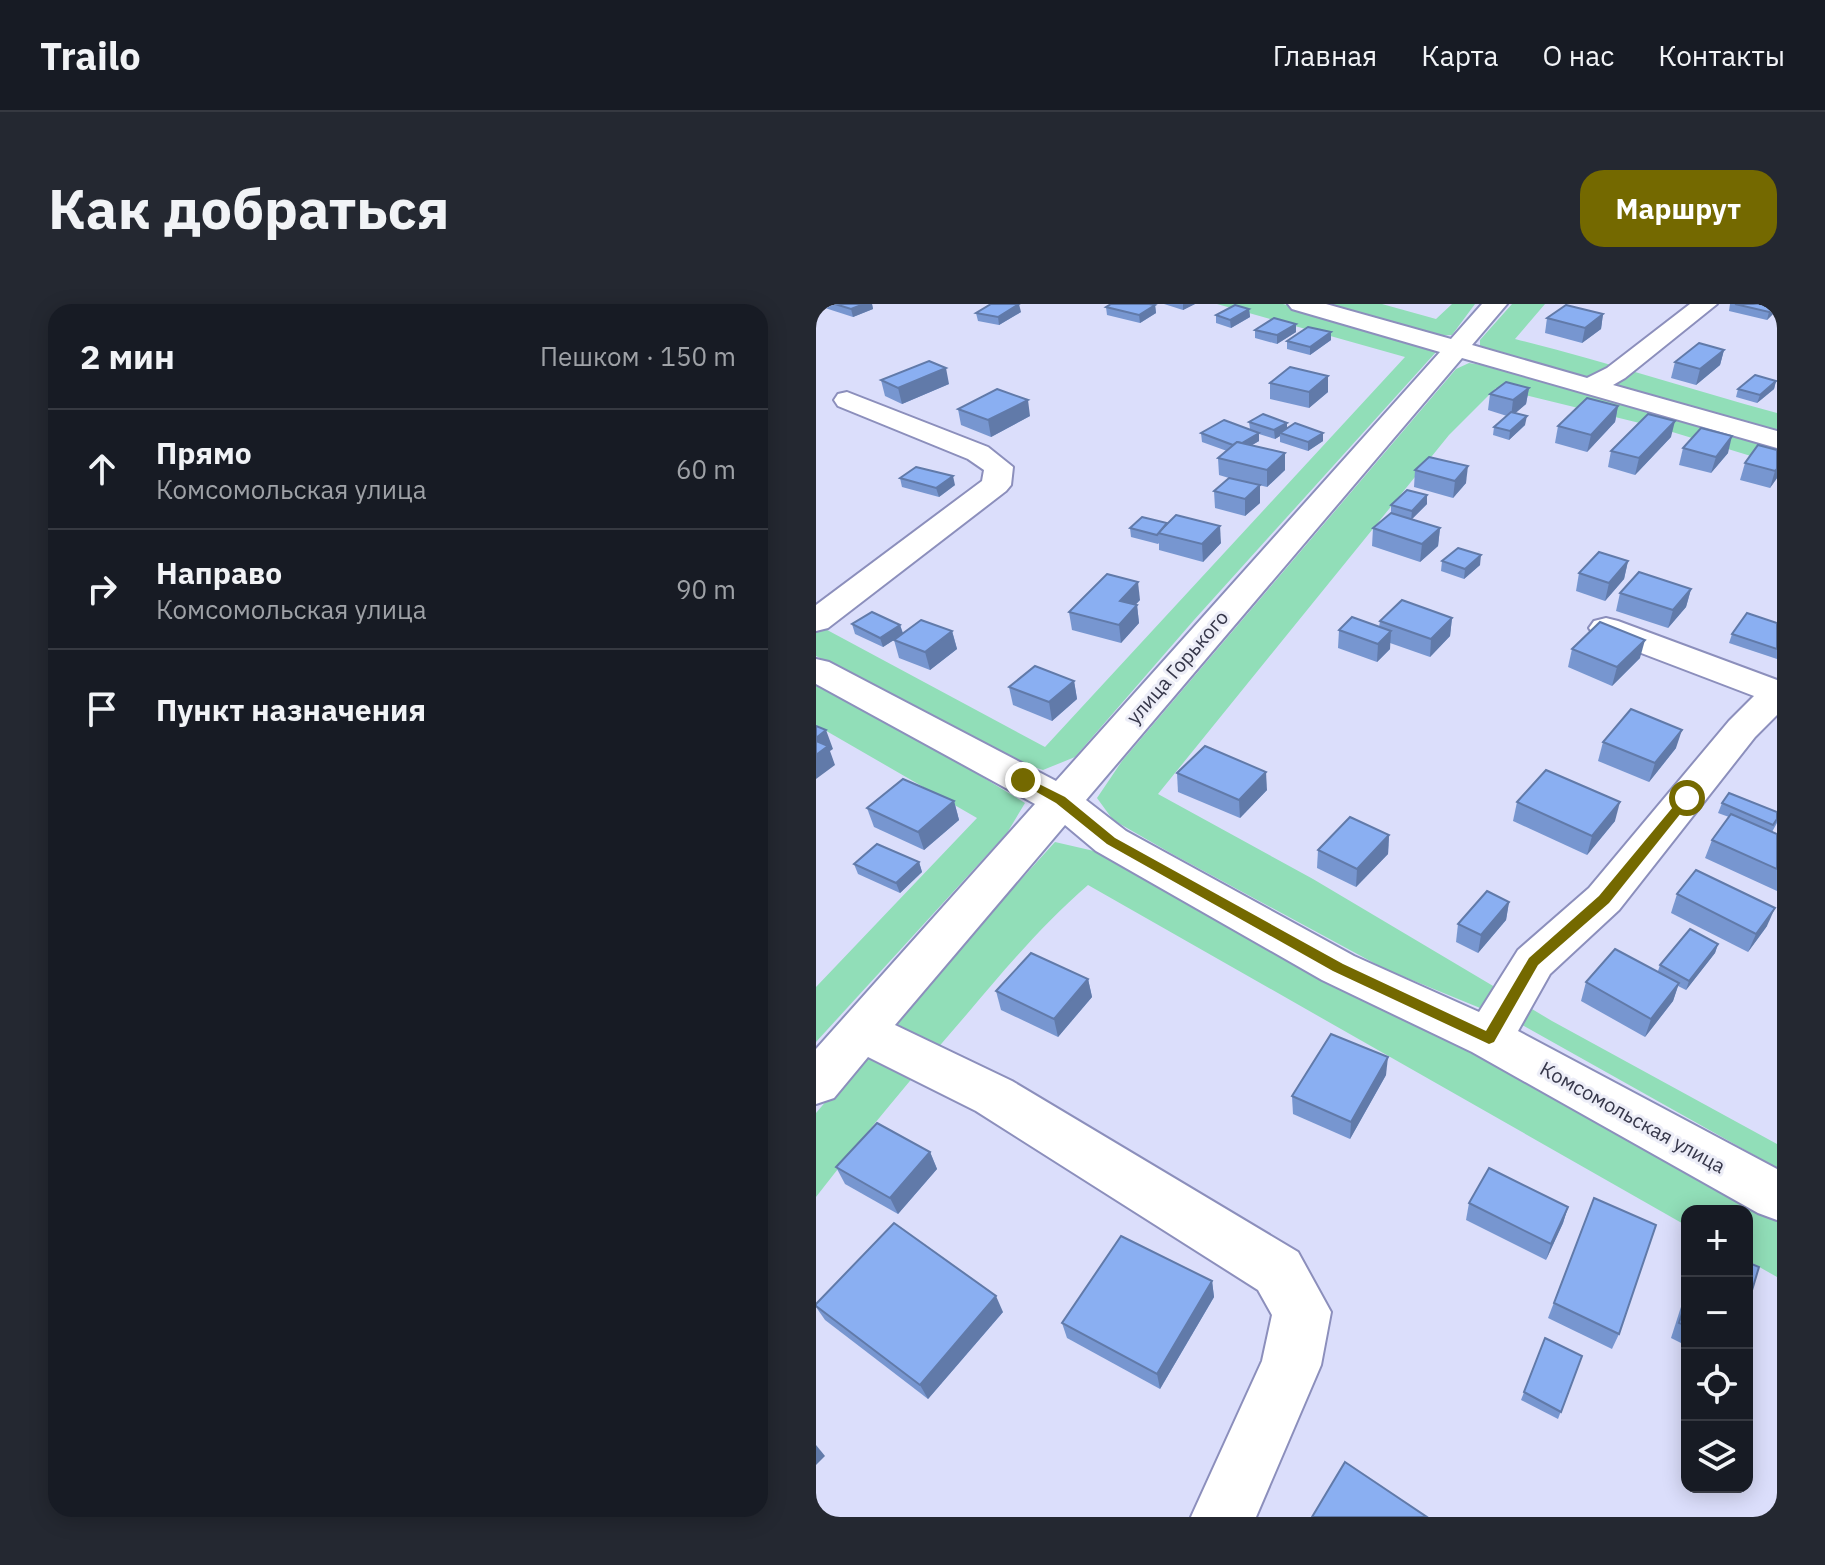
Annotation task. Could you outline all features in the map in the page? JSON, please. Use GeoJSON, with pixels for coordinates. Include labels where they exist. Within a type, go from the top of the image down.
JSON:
{"type":"FeatureCollection","features":[{"type":"Feature","properties":{"kind":"street"},"geometry":{"type":"LineString","coordinates":[[1300,304],[1777,440]]}},
{"type":"Feature","properties":{"kind":"street","name":"улица Горького"},"geometry":{"type":"LineString","coordinates":[[816,1083],[1495,304]]}},
{"type":"Feature","properties":{"kind":"street"},"geometry":{"type":"LineString","coordinates":[[1591,386],[1616,373],[1705,304]]}},
{"type":"Feature","properties":{"kind":"street"},"geometry":{"type":"LineString","coordinates":[[816,621],[996,485],[999,467],[978,453],[847,400]]}},
{"type":"Feature","properties":{"kind":"street"},"geometry":{"type":"LineString","coordinates":[[1489,1038],[1534,962],[1604,899],[1742,729],[1776,695],[1757,683],[1606,628]]}},
{"type":"Feature","properties":{"kind":"street","name":"Комсомольская улица"},"geometry":{"type":"LineString","coordinates":[[816,670],[1060,800],[1111,841],[1325,960],[1489,1038],[1777,1196]]}},
{"type":"Feature","properties":{"kind":"street"},"geometry":{"type":"LineString","coordinates":[[861,1031],[994,1096],[1278,1271],[1302,1312],[1291,1365],[1223,1517]]}},
{"type":"Feature","properties":{"kind":"green space"},"geometry":{"type":"Polygon","coordinates":[[[1217,304],[1283,304],[1431,346],[1436,352],[1075,757],[1043,770],[1010,759],[816,656],[816,624],[1045,747],[1405,357],[1217,304]]]}},
{"type":"Feature","properties":{"kind":"green space"},"geometry":{"type":"Polygon","coordinates":[[[1321,304],[1382,304],[1436,319],[1452,304],[1475,304],[1452,335],[1434,336],[1321,304]]]}},
{"type":"Feature","properties":{"kind":"green space"},"geometry":{"type":"Polygon","coordinates":[[[1512,304],[1545,304],[1515,339],[1777,413],[1777,434],[1480,349],[1480,340],[1512,304]]]}},
{"type":"Feature","properties":{"kind":"green space"},"geometry":{"type":"Polygon","coordinates":[[[1469,363],[1495,367],[1777,446],[1777,464],[1656,427],[1496,388],[1449,435],[1158,794],[1313,879],[1552,1021],[1777,1144],[1777,1168],[1524,1026],[1385,969],[1174,855],[1113,820],[1097,798],[1122,761],[1456,369],[1469,363]]]}},
{"type":"Feature","properties":{"kind":"green space"},"geometry":{"type":"Polygon","coordinates":[[[816,679],[860,702],[1025,803],[1007,833],[816,1042],[816,987],[977,818],[816,725],[816,679]]]}},
{"type":"Feature","properties":{"kind":"green space"},"geometry":{"type":"Polygon","coordinates":[[[1055,842],[1094,851],[1218,917],[1493,1051],[1777,1212],[1777,1277],[1753,1263],[1753,1205],[1681,1205],[1681,1223],[1088,885],[1055,915],[1010,964],[890,1104],[816,1197],[816,1113],[926,984],[1055,842]]]}},
{"type":"Feature","properties":{"kind":"building"},"geometry":{"type":"Polygon","coordinates":[[[835,304],[864,304],[851,309],[835,304]]]}},
{"type":"Feature","properties":{"kind":"building"},"geometry":{"type":"Polygon","coordinates":[[[991,304],[1019,304],[998,317],[976,313],[991,304]]]}},
{"type":"Feature","properties":{"kind":"building"},"geometry":{"type":"Polygon","coordinates":[[[1111,304],[1155,305],[1139,315],[1106,307],[1111,304]]]}},
{"type":"Feature","properties":{"kind":"building"},"geometry":{"type":"Polygon","coordinates":[[[1735,304],[1776,304],[1777,305],[1769,312],[1735,304]]]}},
{"type":"Feature","properties":{"kind":"building"},"geometry":{"type":"Polygon","coordinates":[[[1235,305],[1249,309],[1230,320],[1216,315],[1235,305]]]}},
{"type":"Feature","properties":{"kind":"building"},"geometry":{"type":"Polygon","coordinates":[[[1566,305],[1603,314],[1585,328],[1547,318],[1566,305]]]}},
{"type":"Feature","properties":{"kind":"building"},"geometry":{"type":"Polygon","coordinates":[[[1274,318],[1296,324],[1277,335],[1255,330],[1274,318]]]}},
{"type":"Feature","properties":{"kind":"building"},"geometry":{"type":"Polygon","coordinates":[[[1308,327],[1331,332],[1310,347],[1287,341],[1308,327]]]}},
{"type":"Feature","properties":{"kind":"building"},"geometry":{"type":"Polygon","coordinates":[[[1699,343],[1724,350],[1700,369],[1675,362],[1699,343]]]}},
{"type":"Feature","properties":{"kind":"building"},"geometry":{"type":"Polygon","coordinates":[[[929,361],[946,368],[898,388],[881,380],[929,361]]]}},
{"type":"Feature","properties":{"kind":"building"},"geometry":{"type":"Polygon","coordinates":[[[1290,367],[1328,376],[1309,392],[1270,383],[1290,367]]]}},
{"type":"Feature","properties":{"kind":"building"},"geometry":{"type":"Polygon","coordinates":[[[1755,375],[1776,381],[1760,395],[1738,389],[1755,375]]]}},
{"type":"Feature","properties":{"kind":"building"},"geometry":{"type":"Polygon","coordinates":[[[1506,382],[1529,388],[1513,400],[1490,394],[1506,382]]]}},
{"type":"Feature","properties":{"kind":"building"},"geometry":{"type":"Polygon","coordinates":[[[997,389],[1028,400],[988,420],[958,409],[997,389]]]}},
{"type":"Feature","properties":{"kind":"building"},"geometry":{"type":"Polygon","coordinates":[[[1587,398],[1618,406],[1591,435],[1558,426],[1587,398]]]}},
{"type":"Feature","properties":{"kind":"building"},"geometry":{"type":"Polygon","coordinates":[[[1511,412],[1527,416],[1510,431],[1494,427],[1511,412]]]}},
{"type":"Feature","properties":{"kind":"building"},"geometry":{"type":"Polygon","coordinates":[[[1263,414],[1287,423],[1274,430],[1249,422],[1263,414]]]}},
{"type":"Feature","properties":{"kind":"building"},"geometry":{"type":"Polygon","coordinates":[[[1648,414],[1675,421],[1639,458],[1611,451],[1648,414]]]}},
{"type":"Feature","properties":{"kind":"building"},"geometry":{"type":"Polygon","coordinates":[[[1224,420],[1259,433],[1233,445],[1201,433],[1224,420]]]}},
{"type":"Feature","properties":{"kind":"building"},"geometry":{"type":"Polygon","coordinates":[[[1295,423],[1323,433],[1308,442],[1280,433],[1295,423]]]}},
{"type":"Feature","properties":{"kind":"building"},"geometry":{"type":"Polygon","coordinates":[[[1701,428],[1732,436],[1716,457],[1683,448],[1701,428]]]}},
{"type":"Feature","properties":{"kind":"building"},"geometry":{"type":"Polygon","coordinates":[[[1237,442],[1285,453],[1267,470],[1218,458],[1237,442]]]}},
{"type":"Feature","properties":{"kind":"building"},"geometry":{"type":"Polygon","coordinates":[[[1758,445],[1777,450],[1775,471],[1745,463],[1758,445]]]}},
{"type":"Feature","properties":{"kind":"building"},"geometry":{"type":"Polygon","coordinates":[[[1429,457],[1468,466],[1455,481],[1415,470],[1429,457]]]}},
{"type":"Feature","properties":{"kind":"building"},"geometry":{"type":"Polygon","coordinates":[[[916,467],[953,476],[936,488],[900,478],[916,467]]]}},
{"type":"Feature","properties":{"kind":"building"},"geometry":{"type":"Polygon","coordinates":[[[1229,478],[1260,485],[1245,499],[1214,491],[1229,478]]]}},
{"type":"Feature","properties":{"kind":"building"},"geometry":{"type":"Polygon","coordinates":[[[1407,490],[1427,495],[1412,511],[1391,505],[1407,490]]]}},
{"type":"Feature","properties":{"kind":"building"},"geometry":{"type":"Polygon","coordinates":[[[1391,513],[1440,528],[1422,544],[1373,528],[1391,513]]]}},
{"type":"Feature","properties":{"kind":"building"},"geometry":{"type":"Polygon","coordinates":[[[1176,515],[1220,526],[1202,544],[1158,533],[1176,515]]]}},
{"type":"Feature","properties":{"kind":"building"},"geometry":{"type":"Polygon","coordinates":[[[1142,517],[1167,523],[1157,535],[1130,528],[1142,517]]]}},
{"type":"Feature","properties":{"kind":"building"},"geometry":{"type":"Polygon","coordinates":[[[1458,548],[1481,555],[1465,569],[1442,561],[1458,548]]]}},
{"type":"Feature","properties":{"kind":"building"},"geometry":{"type":"Polygon","coordinates":[[[1599,552],[1628,561],[1609,583],[1579,573],[1599,552]]]}},
{"type":"Feature","properties":{"kind":"building"},"geometry":{"type":"Polygon","coordinates":[[[1639,572],[1691,589],[1673,610],[1620,593],[1639,572]]]}},
{"type":"Feature","properties":{"kind":"building"},"geometry":{"type":"Polygon","coordinates":[[[1107,574],[1138,582],[1120,601],[1137,605],[1119,625],[1069,612],[1107,574]]]}},
{"type":"Feature","properties":{"kind":"building"},"geometry":{"type":"Polygon","coordinates":[[[1402,600],[1452,618],[1431,639],[1380,621],[1402,600]]]}},
{"type":"Feature","properties":{"kind":"building"},"geometry":{"type":"Polygon","coordinates":[[[872,612],[900,625],[880,638],[852,624],[872,612]]]}},
{"type":"Feature","properties":{"kind":"building"},"geometry":{"type":"Polygon","coordinates":[[[1747,613],[1777,623],[1777,649],[1732,634],[1747,613]]]}},
{"type":"Feature","properties":{"kind":"building"},"geometry":{"type":"Polygon","coordinates":[[[1352,617],[1391,631],[1378,644],[1339,630],[1352,617]]]}},
{"type":"Feature","properties":{"kind":"building"},"geometry":{"type":"Polygon","coordinates":[[[921,620],[952,631],[925,652],[894,640],[921,620]]]}},
{"type":"Feature","properties":{"kind":"building"},"geometry":{"type":"Polygon","coordinates":[[[1600,622],[1645,640],[1617,667],[1572,649],[1600,622]]]}},
{"type":"Feature","properties":{"kind":"building"},"geometry":{"type":"Polygon","coordinates":[[[1035,666],[1074,681],[1049,702],[1009,687],[1035,666]]]}},
{"type":"Feature","properties":{"kind":"building"},"geometry":{"type":"Polygon","coordinates":[[[1631,709],[1682,730],[1655,763],[1603,742],[1631,709]]]}},
{"type":"Feature","properties":{"kind":"building"},"geometry":{"type":"Polygon","coordinates":[[[816,726],[826,730],[816,738],[816,726]]]}},
{"type":"Feature","properties":{"kind":"building"},"geometry":{"type":"Polygon","coordinates":[[[816,741],[828,746],[816,755],[816,741]]]}},
{"type":"Feature","properties":{"kind":"building"},"geometry":{"type":"Polygon","coordinates":[[[1205,746],[1266,772],[1239,800],[1177,773],[1205,746]]]}},
{"type":"Feature","properties":{"kind":"building"},"geometry":{"type":"Polygon","coordinates":[[[1546,770],[1620,802],[1592,836],[1517,802],[1546,770]]]}},
{"type":"Feature","properties":{"kind":"building"},"geometry":{"type":"Polygon","coordinates":[[[903,779],[954,801],[918,832],[867,808],[903,779]]]}},
{"type":"Feature","properties":{"kind":"building"},"geometry":{"type":"Polygon","coordinates":[[[1729,793],[1777,812],[1777,819],[1773,825],[1722,803],[1729,793]]]}},
{"type":"Feature","properties":{"kind":"building"},"geometry":{"type":"Polygon","coordinates":[[[1731,814],[1777,834],[1777,869],[1712,840],[1731,814]]]}},
{"type":"Feature","properties":{"kind":"building"},"geometry":{"type":"Polygon","coordinates":[[[1350,817],[1389,835],[1357,869],[1318,850],[1350,817]]]}},
{"type":"Feature","properties":{"kind":"building"},"geometry":{"type":"Polygon","coordinates":[[[877,844],[919,862],[896,883],[854,864],[877,844]]]}},
{"type":"Feature","properties":{"kind":"building"},"geometry":{"type":"Polygon","coordinates":[[[1696,870],[1775,908],[1756,934],[1677,894],[1696,870]]]}},
{"type":"Feature","properties":{"kind":"building"},"geometry":{"type":"Polygon","coordinates":[[[1487,891],[1509,902],[1481,935],[1458,924],[1487,891]]]}},
{"type":"Feature","properties":{"kind":"building"},"geometry":{"type":"Polygon","coordinates":[[[1690,929],[1718,944],[1689,981],[1660,965],[1690,929]]]}},
{"type":"Feature","properties":{"kind":"building"},"geometry":{"type":"Polygon","coordinates":[[[1615,949],[1679,983],[1651,1019],[1586,982],[1615,949]]]}},
{"type":"Feature","properties":{"kind":"building"},"geometry":{"type":"Polygon","coordinates":[[[1031,953],[1088,979],[1054,1019],[996,991],[1031,953]]]}},
{"type":"Feature","properties":{"kind":"building"},"geometry":{"type":"Polygon","coordinates":[[[1331,1034],[1388,1057],[1351,1122],[1292,1096],[1331,1034]]]}},
{"type":"Feature","properties":{"kind":"building"},"geometry":{"type":"Polygon","coordinates":[[[877,1123],[930,1152],[890,1198],[836,1167],[877,1123]]]}},
{"type":"Feature","properties":{"kind":"building"},"geometry":{"type":"Polygon","coordinates":[[[1489,1168],[1568,1207],[1551,1244],[1469,1203],[1489,1168]]]}},
{"type":"Feature","properties":{"kind":"building"},"geometry":{"type":"Polygon","coordinates":[[[1594,1198],[1656,1225],[1619,1334],[1554,1303],[1594,1198]]]}},
{"type":"Feature","properties":{"kind":"building"},"geometry":{"type":"Polygon","coordinates":[[[894,1223],[996,1296],[920,1385],[816,1306],[894,1223]]]}},
{"type":"Feature","properties":{"kind":"building"},"geometry":{"type":"Polygon","coordinates":[[[1121,1236],[1212,1281],[1157,1374],[1062,1323],[1121,1236]]]}},
{"type":"Feature","properties":{"kind":"building"},"geometry":{"type":"Polygon","coordinates":[[[1753,1264],[1759,1267],[1753,1287],[1753,1264]]]}},
{"type":"Feature","properties":{"kind":"building"},"geometry":{"type":"Polygon","coordinates":[[[1545,1338],[1582,1356],[1561,1412],[1524,1392],[1545,1338]]]}},
{"type":"Feature","properties":{"kind":"building"},"geometry":{"type":"Polygon","coordinates":[[[1345,1462],[1427,1517],[1312,1517],[1345,1462]]]}},
{"type":"Feature","properties":{"kind":"route"},"geometry":{"type":"LineString","coordinates":[[1023,780],[1060,800],[1111,841],[1338,968],[1489,1038],[1534,962],[1604,899],[1687,798]]}}]}
